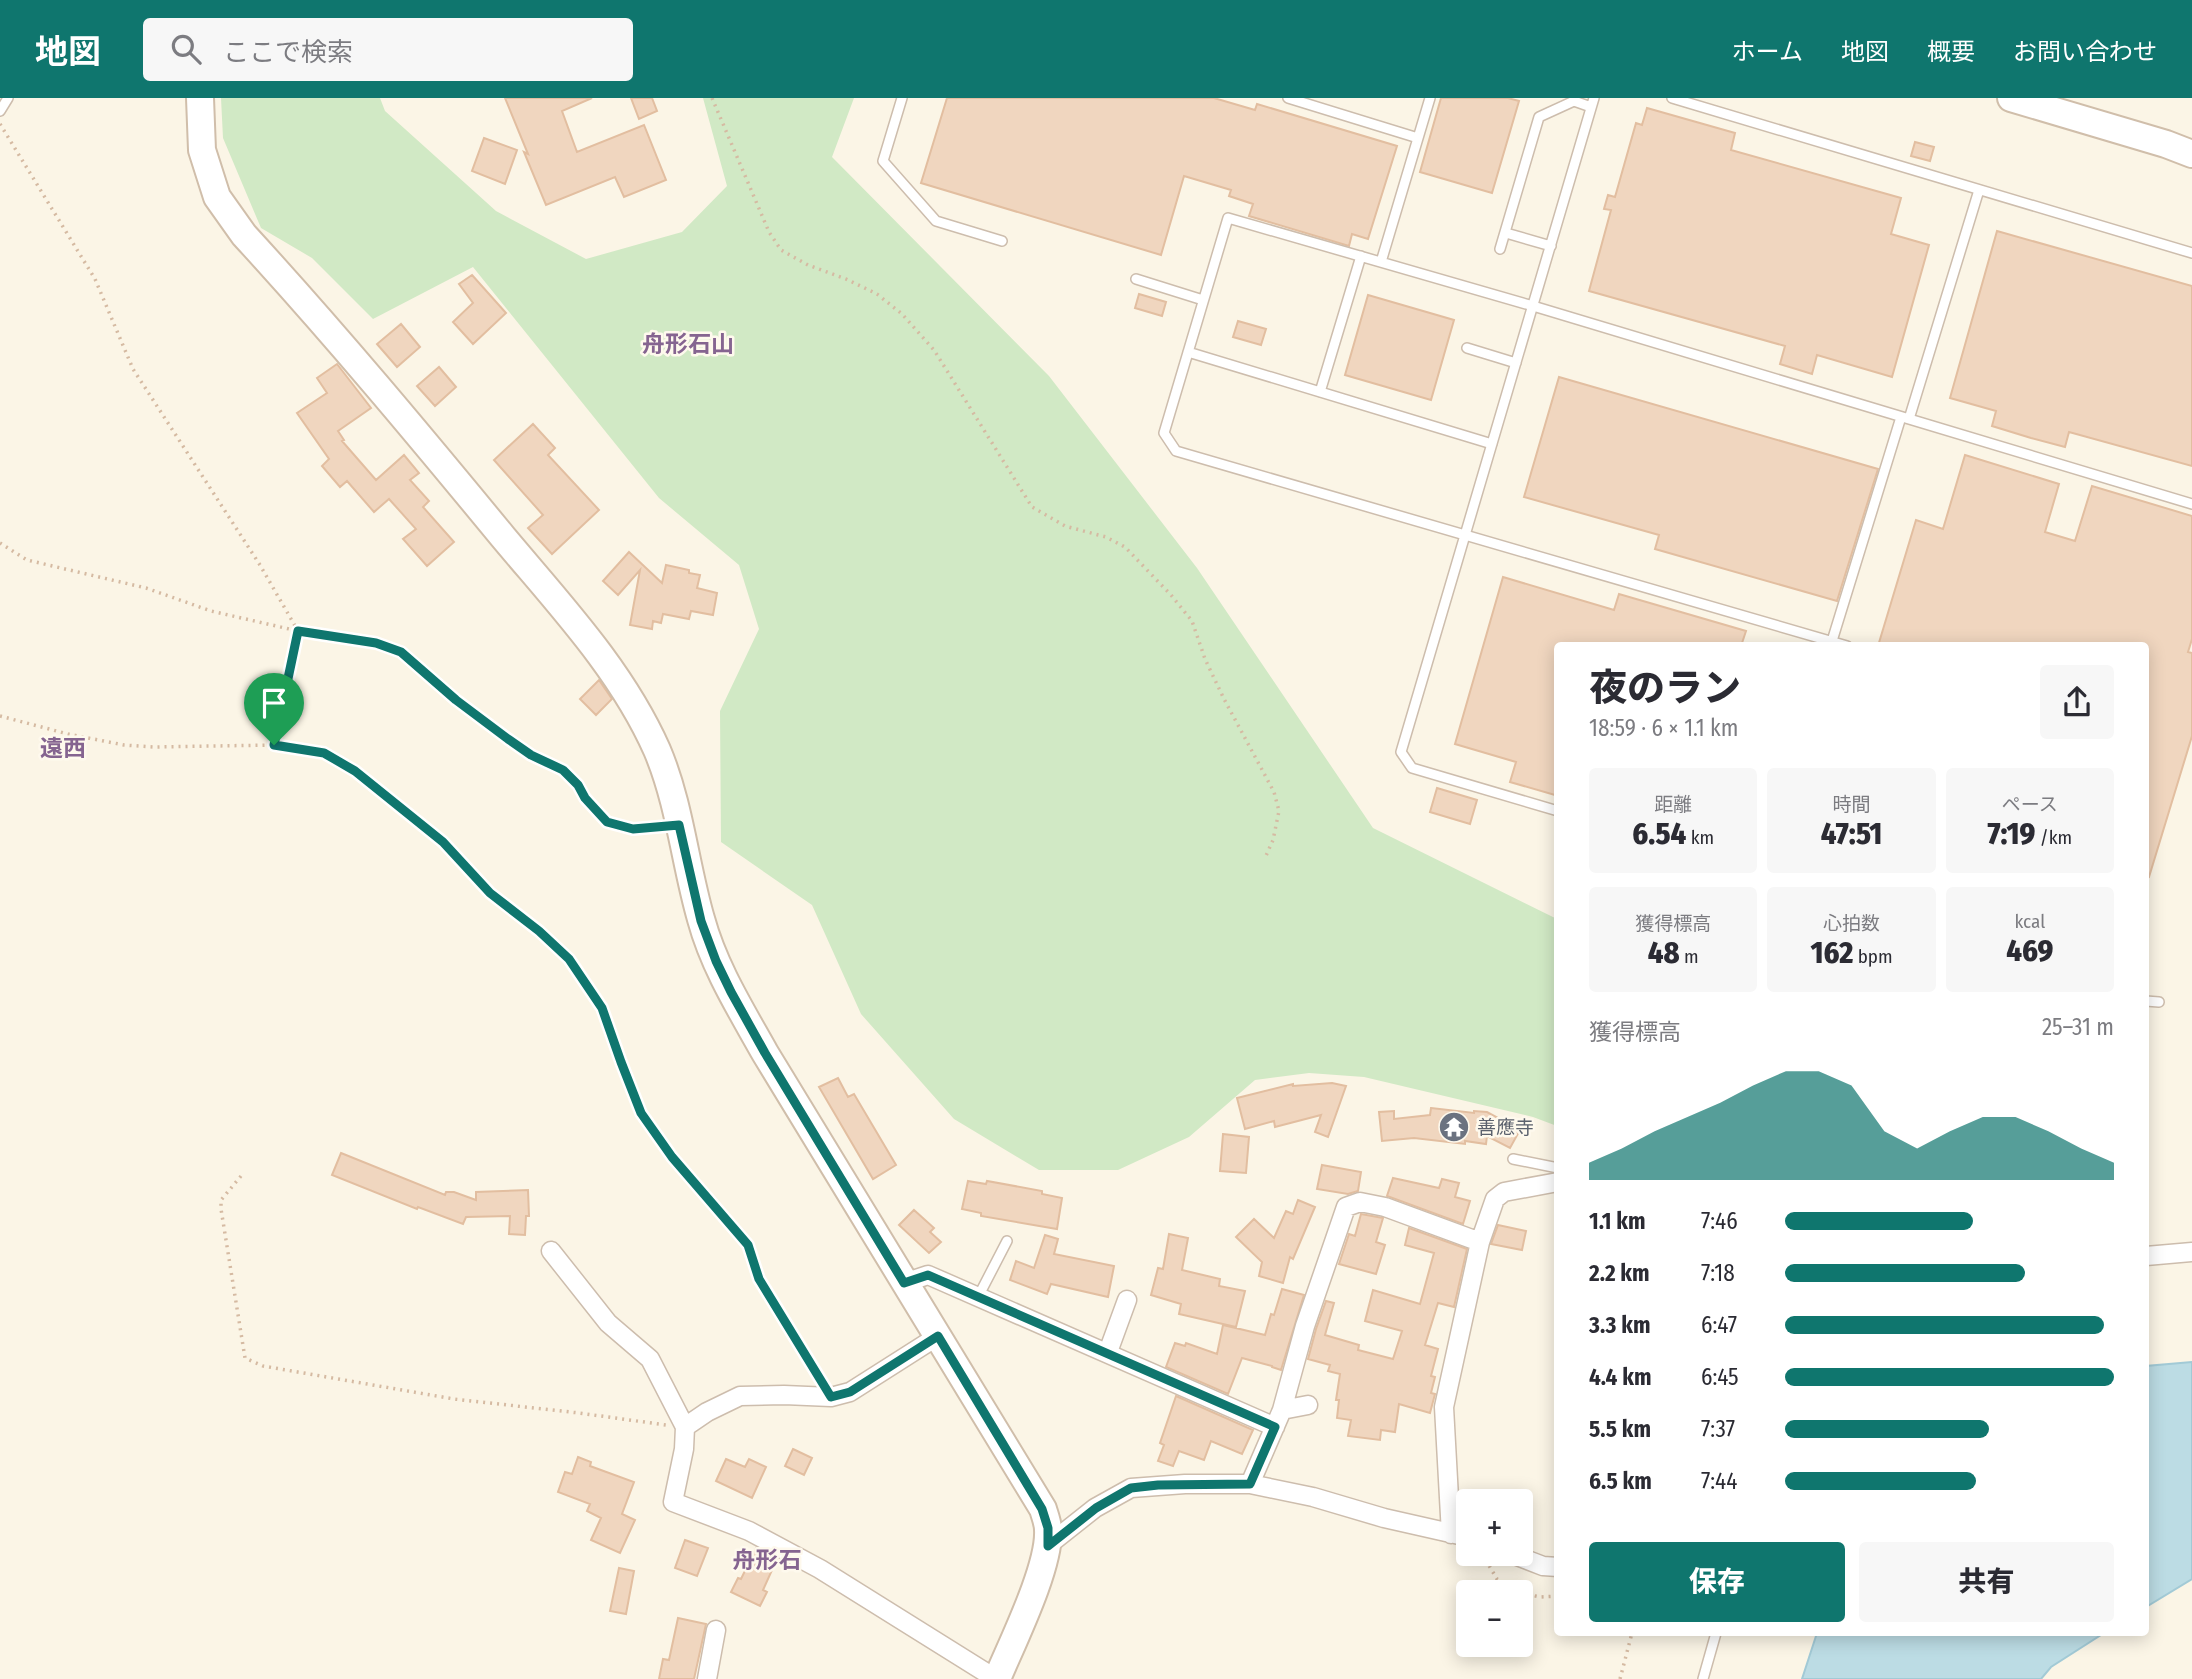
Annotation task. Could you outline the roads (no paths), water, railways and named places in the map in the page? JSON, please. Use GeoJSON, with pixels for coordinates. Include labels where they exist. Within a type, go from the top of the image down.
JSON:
{"type":"FeatureCollection","features":[{"type":"Feature","properties":{"kind":"street"},"geometry":{"type":"LineString","coordinates":[[200,98],[202,150],[217,197],[244,235],[464,489],[586,635],[615,675],[657,751],[668,782],[701,921],[731,992],[765,1053],[1042,1509],[1048,1528],[1048,1546],[1027,1608],[996,1679],[820,1569],[749,1531],[673,1502],[684,1449],[685,1427],[650,1359],[608,1323],[551,1251]]}},
{"type":"Feature","properties":{"kind":"street"},"geometry":{"type":"LineString","coordinates":[[2011,98],[2192,154]]}},
{"type":"Feature","properties":{"kind":"street"},"geometry":{"type":"LineString","coordinates":[[1456,1504],[1444,1407],[1480,1242],[1494,1199],[1504,1192],[1554,1183]]}},
{"type":"Feature","properties":{"kind":"street"},"geometry":{"type":"LineString","coordinates":[[1250,1484],[1278,1419],[1305,1326],[1346,1207],[1360,1202],[1385,1207],[1480,1242]]}},
{"type":"Feature","properties":{"kind":"street"},"geometry":{"type":"LineString","coordinates":[[2149,1256],[2192,1252]]}},
{"type":"Feature","properties":{"kind":"street"},"geometry":{"type":"LineString","coordinates":[[904,1283],[928,1275],[1108,1352],[1278,1419],[1308,1405]]}},
{"type":"Feature","properties":{"kind":"street"},"geometry":{"type":"LineString","coordinates":[[1108,1352],[1128,1300]]}},
{"type":"Feature","properties":{"kind":"street"},"geometry":{"type":"LineString","coordinates":[[685,1427],[707,1412],[740,1396],[831,1397],[850,1392],[938,1336]]}},
{"type":"Feature","properties":{"kind":"street"},"geometry":{"type":"LineString","coordinates":[[1048,1546],[1096,1508],[1131,1488],[1158,1485],[1250,1484],[1314,1497],[1384,1518],[1456,1535]]}},
{"type":"Feature","properties":{"kind":"street"},"geometry":{"type":"LineString","coordinates":[[1533,1562],[1554,1567]]}},
{"type":"Feature","properties":{"kind":"street"},"geometry":{"type":"LineString","coordinates":[[706,1679],[716,1630]]}},
{"type":"Feature","properties":{"kind":"lane"},"geometry":{"type":"LineString","coordinates":[[0,111],[8,98]]}},
{"type":"Feature","properties":{"kind":"lane"},"geometry":{"type":"LineString","coordinates":[[902,98],[883,161],[936,221],[1002,241]]}},
{"type":"Feature","properties":{"kind":"lane"},"geometry":{"type":"LineString","coordinates":[[1288,98],[1418,138]]}},
{"type":"Feature","properties":{"kind":"lane"},"geometry":{"type":"LineString","coordinates":[[1381,262],[1430,98]]}},
{"type":"Feature","properties":{"kind":"lane"},"geometry":{"type":"LineString","coordinates":[[1672,98],[2192,253]]}},
{"type":"Feature","properties":{"kind":"lane"},"geometry":{"type":"LineString","coordinates":[[1500,249],[1539,117],[1574,101],[1593,102],[1401,752],[1412,768],[1554,810]]}},
{"type":"Feature","properties":{"kind":"lane"},"geometry":{"type":"LineString","coordinates":[[1832,641],[1979,190]]}},
{"type":"Feature","properties":{"kind":"lane"},"geometry":{"type":"LineString","coordinates":[[1835,642],[1176,451],[1164,433],[1227,218],[1533,306],[2192,504]]}},
{"type":"Feature","properties":{"kind":"lane"},"geometry":{"type":"LineString","coordinates":[[1506,233],[1550,246]]}},
{"type":"Feature","properties":{"kind":"lane"},"geometry":{"type":"LineString","coordinates":[[1320,392],[1361,256]]}},
{"type":"Feature","properties":{"kind":"lane"},"geometry":{"type":"LineString","coordinates":[[1136,279],[1203,300]]}},
{"type":"Feature","properties":{"kind":"lane"},"geometry":{"type":"LineString","coordinates":[[1466,348],[1516,363]]}},
{"type":"Feature","properties":{"kind":"lane"},"geometry":{"type":"LineString","coordinates":[[1188,352],[1492,444]]}},
{"type":"Feature","properties":{"kind":"lane"},"geometry":{"type":"LineString","coordinates":[[2149,1001],[2159,1002]]}},
{"type":"Feature","properties":{"kind":"lane"},"geometry":{"type":"LineString","coordinates":[[1513,1159],[1554,1167]]}},
{"type":"Feature","properties":{"kind":"lane"},"geometry":{"type":"LineString","coordinates":[[978,1297],[1007,1241]]}},
{"type":"Feature","properties":{"kind":"lane"},"geometry":{"type":"LineString","coordinates":[[1703,1679],[1715,1636]]}},
{"type":"Feature","properties":{"kind":"water"},"geometry":{"type":"Polygon","coordinates":[[[2192,1362],[2192,1579],[2149,1605],[2149,1366],[2192,1362]]]}},
{"type":"Feature","properties":{"kind":"water"},"geometry":{"type":"Polygon","coordinates":[[[1816,1636],[2099,1636],[2051,1667],[2041,1679],[1802,1679],[1816,1636]]]}},
{"type":"Feature","properties":{"kind":"place","name":"善應寺"},"geometry":{"type":"Point","coordinates":[1454,1127]}},
{"type":"Feature","properties":{"kind":"district","name":"舟形石山"},"geometry":{"type":"Point","coordinates":[688,344]}},
{"type":"Feature","properties":{"kind":"district","name":"遠西"},"geometry":{"type":"Point","coordinates":[63,748]}},
{"type":"Feature","properties":{"kind":"district","name":"舟形石"},"geometry":{"type":"Point","coordinates":[767,1560]}}]}
